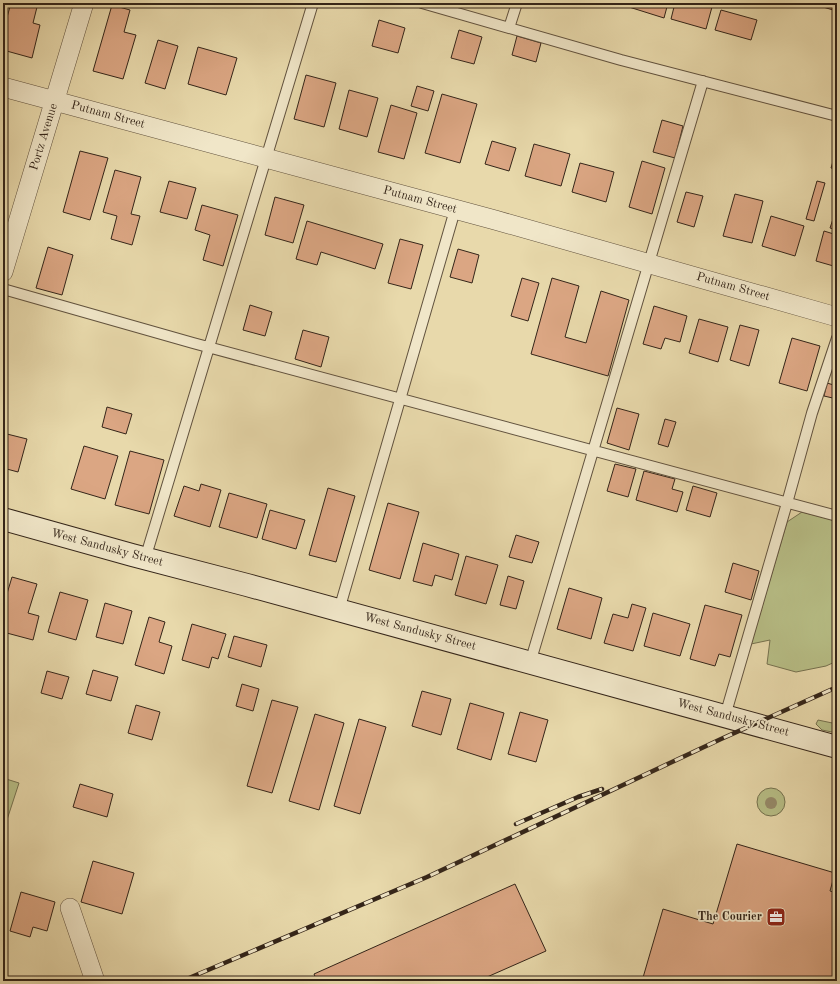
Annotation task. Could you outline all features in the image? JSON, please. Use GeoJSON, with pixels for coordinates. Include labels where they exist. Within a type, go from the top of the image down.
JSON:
{"type":"FeatureCollection","features":[{"type":"Feature","properties":{"kind":"street","name":"Portz Avenue"},"geometry":{"type":"LineString","coordinates":[[3,272],[84,3]]}},
{"type":"Feature","properties":{"kind":"street","name":"Putnam Street"},"geometry":{"type":"LineString","coordinates":[[3,87],[648,263],[837,317]]}},
{"type":"Feature","properties":{"kind":"street","name":"West Sandusky Street"},"geometry":{"type":"LineString","coordinates":[[3,518],[145,559],[339,610],[837,747]]}},
{"type":"Feature","properties":{"kind":"street"},"geometry":{"type":"LineString","coordinates":[[70,908],[95,981]]}},
{"type":"Feature","properties":{"kind":"lane"},"geometry":{"type":"LineString","coordinates":[[145,559],[313,3]]}},
{"type":"Feature","properties":{"kind":"lane"},"geometry":{"type":"LineString","coordinates":[[422,3],[621,60],[837,116]]}},
{"type":"Feature","properties":{"kind":"lane"},"geometry":{"type":"LineString","coordinates":[[509,28],[517,3]]}},
{"type":"Feature","properties":{"kind":"lane"},"geometry":{"type":"LineString","coordinates":[[530,662],[703,81]]}},
{"type":"Feature","properties":{"kind":"lane"},"geometry":{"type":"LineString","coordinates":[[339,610],[455,210]]}},
{"type":"Feature","properties":{"kind":"lane"},"geometry":{"type":"LineString","coordinates":[[3,289],[210,348],[787,504],[837,516]]}},
{"type":"Feature","properties":{"kind":"lane"},"geometry":{"type":"LineString","coordinates":[[725,716],[787,504],[812,412],[837,338]]}},
{"type":"Feature","properties":{"kind":"green space"},"geometry":{"type":"Polygon","coordinates":[[[802,512],[837,521],[837,661],[826,666],[796,672],[767,664],[770,640],[751,644],[787,522],[802,512]]]}},
{"type":"Feature","properties":{"kind":"green space"},"geometry":{"type":"Polygon","coordinates":[[[818,720],[837,724],[837,733],[822,730],[816,724],[818,720]]]}},
{"type":"Feature","properties":{"kind":"green space"},"geometry":{"type":"Polygon","coordinates":[[[3,778],[19,783],[3,832],[3,778]]]}},
{"type":"Feature","properties":{"kind":"green space"},"geometry":{"type":"Polygon","coordinates":[[[771,788],[781,792],[785,802],[781,812],[771,816],[761,812],[757,802],[761,792],[771,788]]]}},
{"type":"Feature","properties":{"kind":"building"},"geometry":{"type":"Polygon","coordinates":[[[11,3],[38,3],[33,23],[40,25],[32,58],[3,50],[3,32],[11,3]]]}},
{"type":"Feature","properties":{"kind":"building"},"geometry":{"type":"Polygon","coordinates":[[[631,3],[668,3],[664,18],[629,7],[631,3]]]}},
{"type":"Feature","properties":{"kind":"building"},"geometry":{"type":"Polygon","coordinates":[[[675,3],[698,3],[712,7],[706,29],[671,19],[675,3]]]}},
{"type":"Feature","properties":{"kind":"building"},"geometry":{"type":"Polygon","coordinates":[[[810,3],[835,3],[833,10],[810,3]]]}},
{"type":"Feature","properties":{"kind":"building"},"geometry":{"type":"Polygon","coordinates":[[[112,5],[130,10],[124,32],[136,35],[123,79],[93,71],[112,5]]]}},
{"type":"Feature","properties":{"kind":"building"},"geometry":{"type":"Polygon","coordinates":[[[721,10],[757,20],[751,40],[715,30],[721,10]]]}},
{"type":"Feature","properties":{"kind":"building"},"geometry":{"type":"Polygon","coordinates":[[[379,20],[405,28],[398,53],[372,46],[379,20]]]}},
{"type":"Feature","properties":{"kind":"building"},"geometry":{"type":"Polygon","coordinates":[[[459,30],[482,37],[474,64],[451,58],[459,30]]]}},
{"type":"Feature","properties":{"kind":"building"},"geometry":{"type":"Polygon","coordinates":[[[517,36],[541,43],[536,62],[512,55],[517,36]]]}},
{"type":"Feature","properties":{"kind":"building"},"geometry":{"type":"Polygon","coordinates":[[[158,40],[178,46],[165,89],[145,83],[158,40]]]}},
{"type":"Feature","properties":{"kind":"building"},"geometry":{"type":"Polygon","coordinates":[[[198,47],[237,58],[226,95],[188,84],[198,47]]]}},
{"type":"Feature","properties":{"kind":"building"},"geometry":{"type":"Polygon","coordinates":[[[306,75],[336,83],[324,127],[294,119],[306,75]]]}},
{"type":"Feature","properties":{"kind":"building"},"geometry":{"type":"Polygon","coordinates":[[[417,86],[434,91],[428,111],[411,106],[417,86]]]}},
{"type":"Feature","properties":{"kind":"building"},"geometry":{"type":"Polygon","coordinates":[[[349,90],[378,98],[367,137],[339,129],[349,90]]]}},
{"type":"Feature","properties":{"kind":"building"},"geometry":{"type":"Polygon","coordinates":[[[442,94],[477,104],[460,163],[425,153],[442,94]]]}},
{"type":"Feature","properties":{"kind":"building"},"geometry":{"type":"Polygon","coordinates":[[[391,105],[417,113],[404,159],[378,152],[391,105]]]}},
{"type":"Feature","properties":{"kind":"building"},"geometry":{"type":"Polygon","coordinates":[[[662,120],[683,126],[675,158],[653,152],[662,120]]]}},
{"type":"Feature","properties":{"kind":"building"},"geometry":{"type":"Polygon","coordinates":[[[492,141],[516,148],[509,171],[485,164],[492,141]]]}},
{"type":"Feature","properties":{"kind":"building"},"geometry":{"type":"Polygon","coordinates":[[[534,144],[570,154],[561,186],[525,176],[534,144]]]}},
{"type":"Feature","properties":{"kind":"building"},"geometry":{"type":"Polygon","coordinates":[[[837,148],[837,169],[831,168],[837,148]]]}},
{"type":"Feature","properties":{"kind":"building"},"geometry":{"type":"Polygon","coordinates":[[[80,151],[108,158],[90,220],[63,212],[80,151]]]}},
{"type":"Feature","properties":{"kind":"building"},"geometry":{"type":"Polygon","coordinates":[[[642,161],[665,168],[652,214],[629,207],[642,161]]]}},
{"type":"Feature","properties":{"kind":"building"},"geometry":{"type":"Polygon","coordinates":[[[580,163],[614,172],[606,202],[572,192],[580,163]]]}},
{"type":"Feature","properties":{"kind":"building"},"geometry":{"type":"Polygon","coordinates":[[[115,170],[141,177],[131,214],[140,216],[132,245],[111,239],[117,216],[103,212],[115,170]]]}},
{"type":"Feature","properties":{"kind":"building"},"geometry":{"type":"Polygon","coordinates":[[[169,181],[196,188],[187,219],[160,212],[169,181]]]}},
{"type":"Feature","properties":{"kind":"building"},"geometry":{"type":"Polygon","coordinates":[[[817,181],[825,183],[814,221],[806,219],[817,181]]]}},
{"type":"Feature","properties":{"kind":"building"},"geometry":{"type":"Polygon","coordinates":[[[686,192],[703,196],[694,227],[677,222],[686,192]]]}},
{"type":"Feature","properties":{"kind":"building"},"geometry":{"type":"Polygon","coordinates":[[[735,194],[763,201],[752,243],[723,236],[735,194]]]}},
{"type":"Feature","properties":{"kind":"building"},"geometry":{"type":"Polygon","coordinates":[[[275,197],[304,205],[293,243],[265,235],[275,197]]]}},
{"type":"Feature","properties":{"kind":"building"},"geometry":{"type":"Polygon","coordinates":[[[202,205],[238,215],[223,266],[203,260],[210,235],[195,230],[202,205]]]}},
{"type":"Feature","properties":{"kind":"building"},"geometry":{"type":"Polygon","coordinates":[[[771,216],[804,226],[795,256],[762,246],[771,216]]]}},
{"type":"Feature","properties":{"kind":"building"},"geometry":{"type":"Polygon","coordinates":[[[833,219],[837,220],[837,230],[830,228],[833,219]]]}},
{"type":"Feature","properties":{"kind":"building"},"geometry":{"type":"Polygon","coordinates":[[[307,221],[383,244],[375,269],[321,252],[317,265],[296,259],[307,221]]]}},
{"type":"Feature","properties":{"kind":"building"},"geometry":{"type":"Polygon","coordinates":[[[824,231],[837,235],[837,267],[816,261],[824,231]]]}},
{"type":"Feature","properties":{"kind":"building"},"geometry":{"type":"Polygon","coordinates":[[[400,239],[423,245],[411,289],[388,283],[400,239]]]}},
{"type":"Feature","properties":{"kind":"building"},"geometry":{"type":"Polygon","coordinates":[[[48,247],[73,255],[62,295],[36,288],[48,247]]]}},
{"type":"Feature","properties":{"kind":"building"},"geometry":{"type":"Polygon","coordinates":[[[458,249],[479,255],[472,283],[450,277],[458,249]]]}},
{"type":"Feature","properties":{"kind":"building"},"geometry":{"type":"Polygon","coordinates":[[[522,278],[539,283],[528,321],[511,316],[522,278]]]}},
{"type":"Feature","properties":{"kind":"building"},"geometry":{"type":"Polygon","coordinates":[[[552,278],[579,286],[565,337],[586,343],[601,291],[629,300],[608,376],[531,354],[552,278]]]}},
{"type":"Feature","properties":{"kind":"building"},"geometry":{"type":"Polygon","coordinates":[[[250,305],[272,312],[265,336],[243,330],[250,305]]]}},
{"type":"Feature","properties":{"kind":"building"},"geometry":{"type":"Polygon","coordinates":[[[654,306],[687,316],[680,342],[665,338],[661,349],[643,344],[654,306]]]}},
{"type":"Feature","properties":{"kind":"building"},"geometry":{"type":"Polygon","coordinates":[[[699,319],[728,327],[718,362],[689,353],[699,319]]]}},
{"type":"Feature","properties":{"kind":"building"},"geometry":{"type":"Polygon","coordinates":[[[740,325],[759,330],[749,366],[730,360],[740,325]]]}},
{"type":"Feature","properties":{"kind":"building"},"geometry":{"type":"Polygon","coordinates":[[[303,330],[329,337],[321,367],[295,359],[303,330]]]}},
{"type":"Feature","properties":{"kind":"building"},"geometry":{"type":"Polygon","coordinates":[[[792,338],[820,346],[807,391],[779,383],[792,338]]]}},
{"type":"Feature","properties":{"kind":"building"},"geometry":{"type":"Polygon","coordinates":[[[827,383],[837,386],[837,399],[824,396],[827,383]]]}},
{"type":"Feature","properties":{"kind":"building"},"geometry":{"type":"Polygon","coordinates":[[[107,407],[132,414],[126,434],[102,427],[107,407]]]}},
{"type":"Feature","properties":{"kind":"building"},"geometry":{"type":"Polygon","coordinates":[[[617,408],[639,414],[629,450],[607,443],[617,408]]]}},
{"type":"Feature","properties":{"kind":"building"},"geometry":{"type":"Polygon","coordinates":[[[665,419],[676,422],[668,447],[658,444],[665,419]]]}},
{"type":"Feature","properties":{"kind":"building"},"geometry":{"type":"Polygon","coordinates":[[[3,433],[27,439],[18,472],[3,468],[3,433]]]}},
{"type":"Feature","properties":{"kind":"building"},"geometry":{"type":"Polygon","coordinates":[[[84,446],[118,456],[105,499],[71,489],[84,446]]]}},
{"type":"Feature","properties":{"kind":"building"},"geometry":{"type":"Polygon","coordinates":[[[130,451],[164,460],[149,514],[115,505],[130,451]]]}},
{"type":"Feature","properties":{"kind":"building"},"geometry":{"type":"Polygon","coordinates":[[[615,464],[636,469],[628,497],[607,491],[615,464]]]}},
{"type":"Feature","properties":{"kind":"building"},"geometry":{"type":"Polygon","coordinates":[[[644,471],[675,479],[672,489],[683,492],[677,512],[636,500],[644,471]]]}},
{"type":"Feature","properties":{"kind":"building"},"geometry":{"type":"Polygon","coordinates":[[[201,484],[221,490],[210,527],[174,516],[184,486],[199,491],[201,484]]]}},
{"type":"Feature","properties":{"kind":"building"},"geometry":{"type":"Polygon","coordinates":[[[693,486],[717,493],[710,517],[686,510],[693,486]]]}},
{"type":"Feature","properties":{"kind":"building"},"geometry":{"type":"Polygon","coordinates":[[[328,488],[355,496],[336,562],[309,555],[328,488]]]}},
{"type":"Feature","properties":{"kind":"building"},"geometry":{"type":"Polygon","coordinates":[[[229,493],[267,504],[257,538],[219,527],[229,493]]]}},
{"type":"Feature","properties":{"kind":"building"},"geometry":{"type":"Polygon","coordinates":[[[388,503],[419,512],[400,579],[369,570],[388,503]]]}},
{"type":"Feature","properties":{"kind":"building"},"geometry":{"type":"Polygon","coordinates":[[[270,510],[305,520],[296,549],[262,539],[270,510]]]}},
{"type":"Feature","properties":{"kind":"building"},"geometry":{"type":"Polygon","coordinates":[[[516,535],[539,542],[532,563],[509,557],[516,535]]]}},
{"type":"Feature","properties":{"kind":"building"},"geometry":{"type":"Polygon","coordinates":[[[423,543],[459,554],[452,580],[435,575],[432,586],[413,581],[423,543]]]}},
{"type":"Feature","properties":{"kind":"building"},"geometry":{"type":"Polygon","coordinates":[[[466,556],[498,565],[486,604],[455,595],[466,556]]]}},
{"type":"Feature","properties":{"kind":"building"},"geometry":{"type":"Polygon","coordinates":[[[733,563],[759,571],[751,600],[725,592],[733,563]]]}},
{"type":"Feature","properties":{"kind":"building"},"geometry":{"type":"Polygon","coordinates":[[[508,576],[524,581],[516,609],[500,605],[508,576]]]}},
{"type":"Feature","properties":{"kind":"building"},"geometry":{"type":"Polygon","coordinates":[[[12,577],[37,584],[28,613],[39,616],[33,640],[3,632],[3,607],[12,577]]]}},
{"type":"Feature","properties":{"kind":"building"},"geometry":{"type":"Polygon","coordinates":[[[569,588],[602,598],[591,639],[557,629],[569,588]]]}},
{"type":"Feature","properties":{"kind":"building"},"geometry":{"type":"Polygon","coordinates":[[[60,592],[88,600],[76,640],[48,632],[60,592]]]}},
{"type":"Feature","properties":{"kind":"building"},"geometry":{"type":"Polygon","coordinates":[[[105,603],[132,611],[123,644],[96,637],[105,603]]]}},
{"type":"Feature","properties":{"kind":"building"},"geometry":{"type":"Polygon","coordinates":[[[632,604],[646,608],[633,651],[604,643],[613,614],[628,618],[632,604]]]}},
{"type":"Feature","properties":{"kind":"building"},"geometry":{"type":"Polygon","coordinates":[[[705,605],[742,615],[730,657],[719,654],[715,666],[690,659],[705,605]]]}},
{"type":"Feature","properties":{"kind":"building"},"geometry":{"type":"Polygon","coordinates":[[[653,613],[690,624],[680,656],[644,646],[653,613]]]}},
{"type":"Feature","properties":{"kind":"building"},"geometry":{"type":"Polygon","coordinates":[[[149,617],[165,622],[159,642],[172,646],[164,674],[135,665],[149,617]]]}},
{"type":"Feature","properties":{"kind":"building"},"geometry":{"type":"Polygon","coordinates":[[[192,624],[226,634],[218,659],[212,657],[209,668],[182,660],[192,624]]]}},
{"type":"Feature","properties":{"kind":"building"},"geometry":{"type":"Polygon","coordinates":[[[234,636],[267,645],[261,667],[228,657],[234,636]]]}},
{"type":"Feature","properties":{"kind":"building"},"geometry":{"type":"Polygon","coordinates":[[[93,670],[118,677],[111,701],[86,694],[93,670]]]}},
{"type":"Feature","properties":{"kind":"building"},"geometry":{"type":"Polygon","coordinates":[[[47,671],[69,677],[62,699],[41,693],[47,671]]]}},
{"type":"Feature","properties":{"kind":"building"},"geometry":{"type":"Polygon","coordinates":[[[242,684],[259,689],[253,711],[236,706],[242,684]]]}},
{"type":"Feature","properties":{"kind":"building"},"geometry":{"type":"Polygon","coordinates":[[[422,691],[451,699],[441,735],[412,726],[422,691]]]}},
{"type":"Feature","properties":{"kind":"building"},"geometry":{"type":"Polygon","coordinates":[[[272,700],[298,707],[272,793],[247,786],[272,700]]]}},
{"type":"Feature","properties":{"kind":"building"},"geometry":{"type":"Polygon","coordinates":[[[470,703],[504,713],[491,760],[457,749],[470,703]]]}},
{"type":"Feature","properties":{"kind":"building"},"geometry":{"type":"Polygon","coordinates":[[[136,705],[160,712],[152,740],[128,733],[136,705]]]}},
{"type":"Feature","properties":{"kind":"building"},"geometry":{"type":"Polygon","coordinates":[[[520,712],[548,720],[536,762],[508,754],[520,712]]]}},
{"type":"Feature","properties":{"kind":"building"},"geometry":{"type":"Polygon","coordinates":[[[315,714],[344,723],[319,810],[289,801],[315,714]]]}},
{"type":"Feature","properties":{"kind":"building"},"geometry":{"type":"Polygon","coordinates":[[[359,719],[386,727],[360,814],[334,806],[359,719]]]}},
{"type":"Feature","properties":{"kind":"building"},"geometry":{"type":"Polygon","coordinates":[[[80,784],[113,794],[107,817],[73,807],[80,784]]]}},
{"type":"Feature","properties":{"kind":"building","name":"The Courier"},"geometry":{"type":"Polygon","coordinates":[[[737,844],[835,873],[830,891],[837,893],[837,981],[642,981],[663,909],[713,924],[737,844]]]}},
{"type":"Feature","properties":{"kind":"building"},"geometry":{"type":"Polygon","coordinates":[[[93,861],[134,873],[122,914],[81,902],[93,861]]]}},
{"type":"Feature","properties":{"kind":"building"},"geometry":{"type":"Polygon","coordinates":[[[515,884],[546,951],[478,981],[317,981],[314,974],[515,884]]]}},
{"type":"Feature","properties":{"kind":"building"},"geometry":{"type":"Polygon","coordinates":[[[21,892],[55,902],[47,931],[33,927],[30,937],[10,931],[21,892]]]}},
{"type":"Feature","properties":{"kind":"railway"},"geometry":{"type":"LineString","coordinates":[[182,981],[427,877],[721,739],[837,687]]}},
{"type":"Feature","properties":{"kind":"railway"},"geometry":{"type":"LineString","coordinates":[[516,824],[578,797],[602,789]]}},
{"type":"Feature","properties":{"kind":"place","name":"The Courier"},"geometry":{"type":"Point","coordinates":[776,917]}}]}
